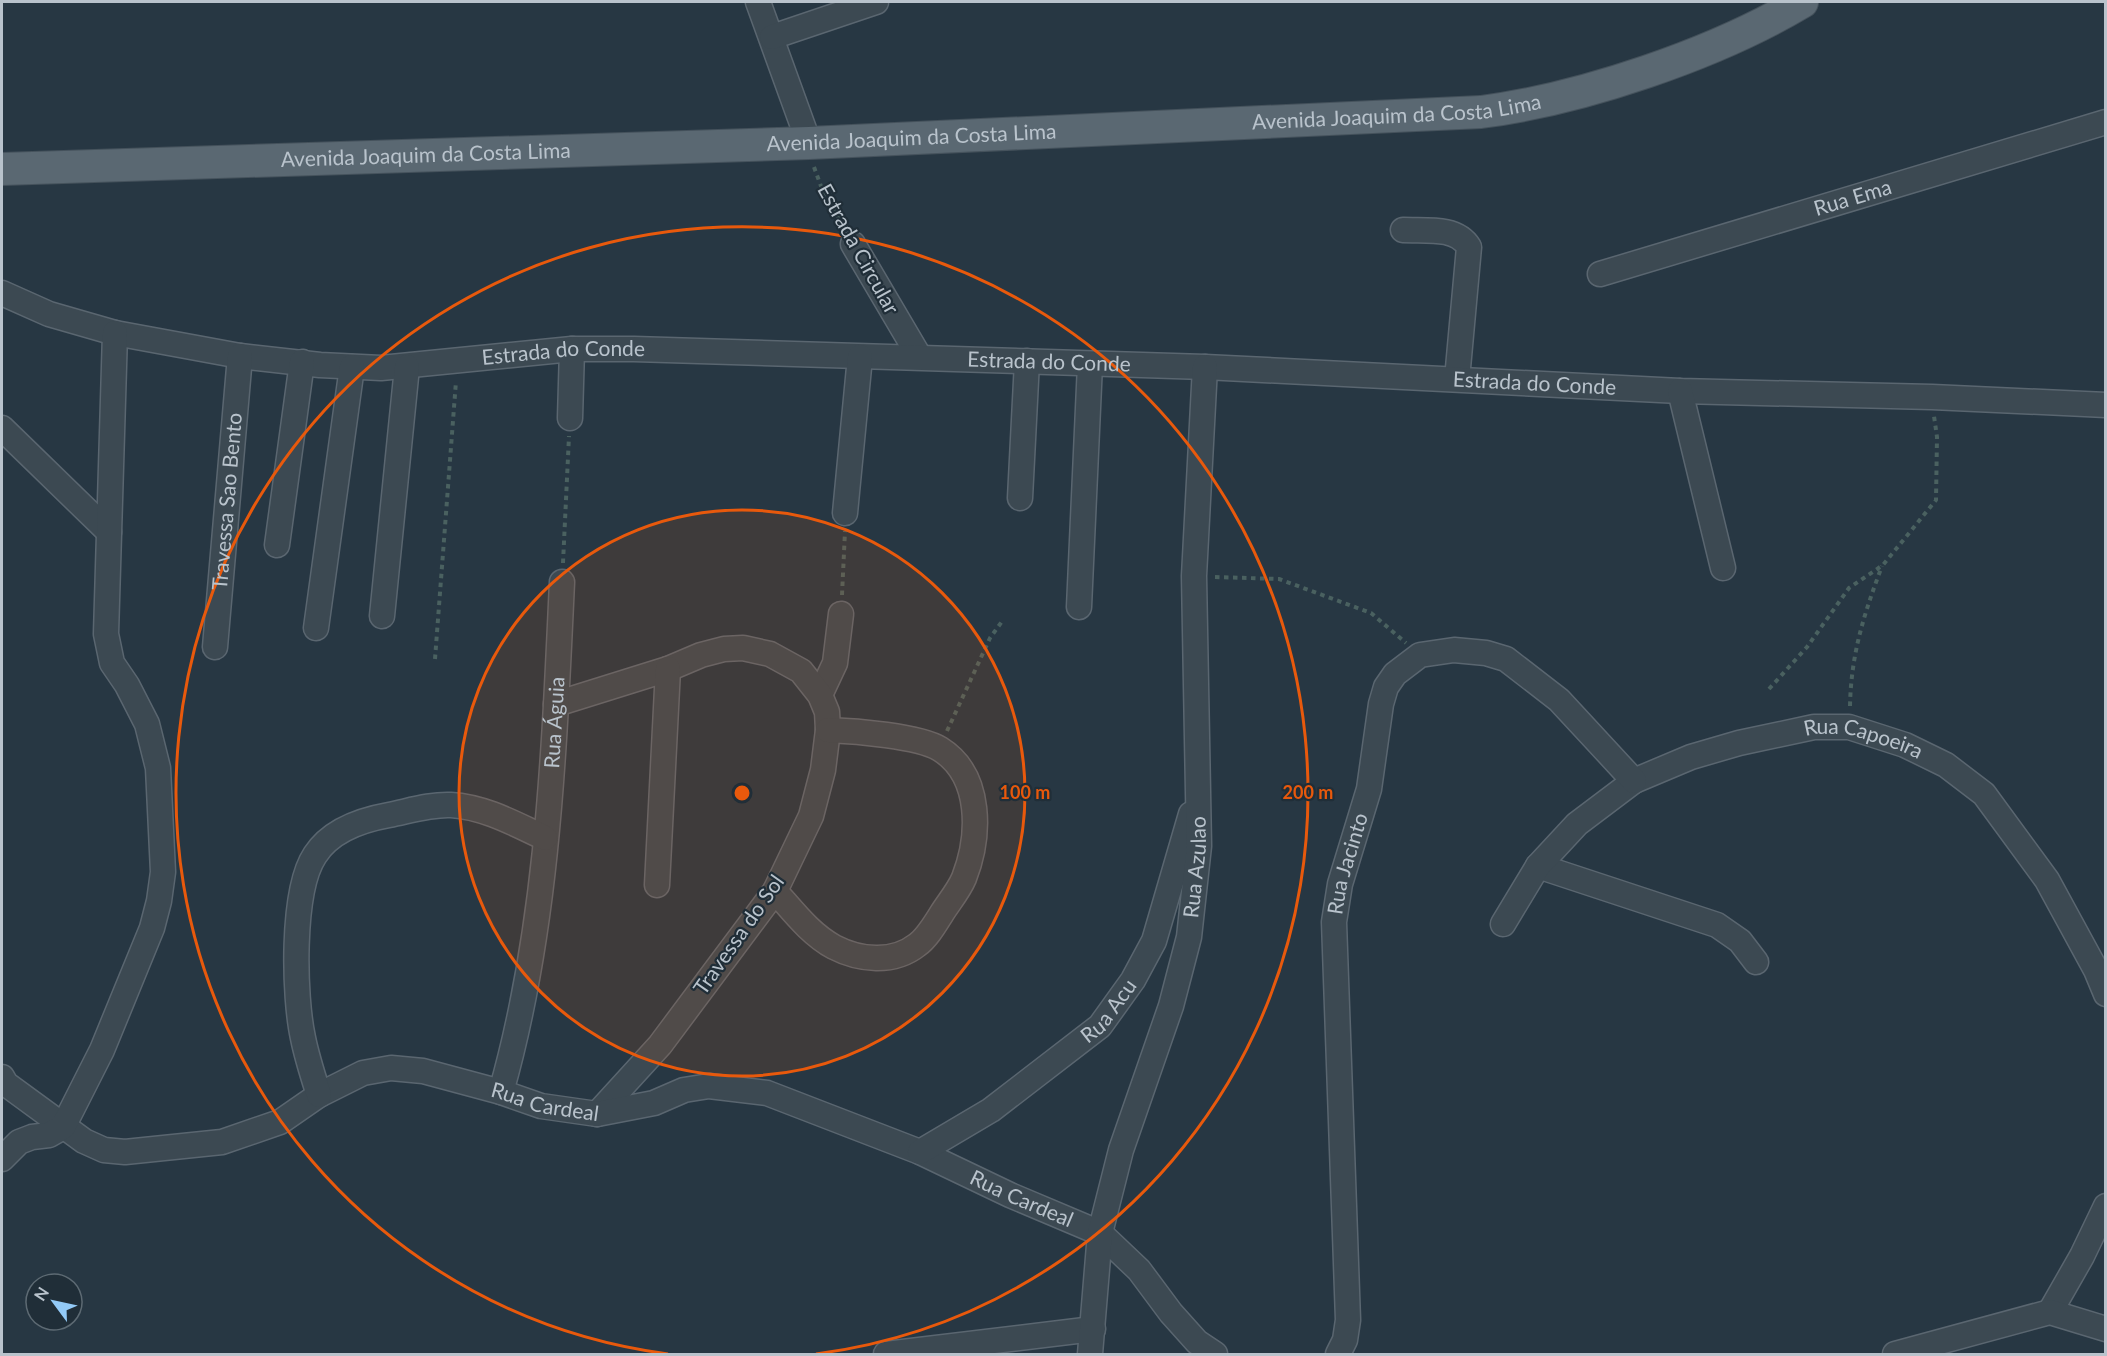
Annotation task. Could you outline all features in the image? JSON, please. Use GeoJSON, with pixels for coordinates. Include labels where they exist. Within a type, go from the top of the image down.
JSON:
{"type":"FeatureCollection","features":[{"type":"Feature","properties":{"kind":"main road","name":"Avenida Joaquim da Costa Lima"},"geometry":{"type":"LineString","coordinates":[[2,169],[809,143],[1481,112],[1515,108],[1642,72],[1744,32],[1802,2]]}},
{"type":"Feature","properties":{"kind":"street"},"geometry":{"type":"LineString","coordinates":[[758,2],[809,143]]}},
{"type":"Feature","properties":{"kind":"street"},"geometry":{"type":"LineString","coordinates":[[772,37],[876,2]]}},
{"type":"Feature","properties":{"kind":"street","name":"Rua Ema"},"geometry":{"type":"LineString","coordinates":[[1600,274],[2106,122]]}},
{"type":"Feature","properties":{"kind":"street"},"geometry":{"type":"LineString","coordinates":[[1403,230],[1452,233],[1464,239],[1468,248],[1457,379]]}},
{"type":"Feature","properties":{"kind":"street","name":"Estrada Circular"},"geometry":{"type":"LineString","coordinates":[[853,244],[919,356]]}},
{"type":"Feature","properties":{"kind":"street","name":"Estrada do Conde"},"geometry":{"type":"LineString","coordinates":[[2,293],[49,314],[115,333],[240,356],[352,367],[407,367],[572,349],[860,357],[919,356],[1204,367],[1680,391],[1932,397],[2106,405]]}},
{"type":"Feature","properties":{"kind":"street"},"geometry":{"type":"LineString","coordinates":[[2,1159],[19,1142],[32,1137],[49,1135],[63,1127],[102,1050],[152,928],[163,872],[158,768],[154,747],[138,705],[112,663],[106,634],[115,333]]}},
{"type":"Feature","properties":{"kind":"street"},"geometry":{"type":"LineString","coordinates":[[570,418],[572,349]]}},
{"type":"Feature","properties":{"kind":"street","name":"Travessa Sao Bento"},"geometry":{"type":"LineString","coordinates":[[215,647],[240,356]]}},
{"type":"Feature","properties":{"kind":"street"},"geometry":{"type":"LineString","coordinates":[[845,513],[860,357]]}},
{"type":"Feature","properties":{"kind":"street"},"geometry":{"type":"LineString","coordinates":[[1020,498],[1027,361]]}},
{"type":"Feature","properties":{"kind":"street"},"geometry":{"type":"LineString","coordinates":[[277,545],[302,362]]}},
{"type":"Feature","properties":{"kind":"street"},"geometry":{"type":"LineString","coordinates":[[1079,607],[1090,364]]}},
{"type":"Feature","properties":{"kind":"street"},"geometry":{"type":"LineString","coordinates":[[316,628],[352,367]]}},
{"type":"Feature","properties":{"kind":"street"},"geometry":{"type":"LineString","coordinates":[[382,616],[407,367]]}},
{"type":"Feature","properties":{"kind":"street","name":"Rua Azulao"},"geometry":{"type":"LineString","coordinates":[[1090,1354],[1100,1233],[1121,1150],[1171,1006],[1189,937],[1199,846],[1194,576],[1204,367]]}},
{"type":"Feature","properties":{"kind":"street"},"geometry":{"type":"LineString","coordinates":[[1680,391],[1724,568]]}},
{"type":"Feature","properties":{"kind":"street"},"geometry":{"type":"LineString","coordinates":[[2,428],[109,532]]}},
{"type":"Feature","properties":{"kind":"street","name":"Rua Águia"},"geometry":{"type":"LineString","coordinates":[[501,1092],[527,990],[545,838],[556,704],[562,582]]}},
{"type":"Feature","properties":{"kind":"street"},"geometry":{"type":"LineString","coordinates":[[820,695],[835,663],[841,614]]}},
{"type":"Feature","properties":{"kind":"street","name":"Travessa do Sol"},"geometry":{"type":"LineString","coordinates":[[556,704],[668,669],[701,655],[724,649],[743,648],[770,654],[801,670],[820,695],[826,712],[828,730],[823,771],[811,816],[775,891],[660,1046],[597,1114]]}},
{"type":"Feature","properties":{"kind":"street","name":"Rua Jacinto"},"geometry":{"type":"LineString","coordinates":[[1338,1354],[1345,1340],[1348,1320],[1335,922],[1340,884],[1369,789],[1381,704],[1386,687],[1395,674],[1420,655],[1454,650],[1486,653],[1506,659],[1559,700],[1634,781]]}},
{"type":"Feature","properties":{"kind":"street"},"geometry":{"type":"LineString","coordinates":[[657,885],[668,669]]}},
{"type":"Feature","properties":{"kind":"street","name":"Rua Capoeira"},"geometry":{"type":"LineString","coordinates":[[1503,924],[1538,866],[1577,825],[1634,781],[1691,757],[1739,742],[1814,727],[1849,727],[1905,745],[1946,765],[1984,794],[2047,880],[2096,970],[2106,994]]}},
{"type":"Feature","properties":{"kind":"street"},"geometry":{"type":"LineString","coordinates":[[775,891],[805,925],[833,946],[854,955],[876,959],[899,955],[917,945],[934,925],[963,880],[973,850],[976,815],[969,784],[958,765],[939,748],[864,731],[828,730]]}},
{"type":"Feature","properties":{"kind":"street","name":"Rua Acu"},"geometry":{"type":"LineString","coordinates":[[920,1152],[991,1110],[1100,1026],[1133,980],[1154,941],[1197,793]]}},
{"type":"Feature","properties":{"kind":"street"},"geometry":{"type":"LineString","coordinates":[[319,1095],[303,1037],[297,990],[298,923],[304,882],[315,855],[331,837],[351,826],[380,816],[450,805],[482,811],[545,838]]}},
{"type":"Feature","properties":{"kind":"street"},"geometry":{"type":"LineString","coordinates":[[1538,866],[1718,925],[1740,941],[1756,962]]}},
{"type":"Feature","properties":{"kind":"street","name":"Rua Cardeal"},"geometry":{"type":"LineString","coordinates":[[2,1077],[6,1084],[63,1127],[104,1150],[125,1152],[222,1142],[280,1122],[319,1095],[363,1073],[391,1068],[423,1071],[501,1092],[541,1106],[597,1114],[654,1103],[684,1090],[709,1086],[740,1088],[767,1093],[920,1152],[1010,1195],[1100,1233]]}},
{"type":"Feature","properties":{"kind":"street"},"geometry":{"type":"LineString","coordinates":[[2050,1312],[2082,1256],[2106,1206]]}},
{"type":"Feature","properties":{"kind":"street"},"geometry":{"type":"LineString","coordinates":[[1100,1233],[1139,1270],[1171,1313],[1197,1342],[1215,1354]]}},
{"type":"Feature","properties":{"kind":"street"},"geometry":{"type":"LineString","coordinates":[[1895,1354],[2050,1312],[2106,1329]]}},
{"type":"Feature","properties":{"kind":"street"},"geometry":{"type":"LineString","coordinates":[[886,1354],[1092,1329]]}},
{"type":"Feature","properties":{"kind":"path","name":"Estrada Circular"},"geometry":{"type":"LineString","coordinates":[[809,143],[822,189],[853,244]]}},
{"type":"Feature","properties":{"kind":"path"},"geometry":{"type":"LineString","coordinates":[[435,659],[458,360]]}},
{"type":"Feature","properties":{"kind":"path"},"geometry":{"type":"LineString","coordinates":[[1769,689],[1808,647],[1849,588],[1883,565],[1936,500],[1937,437],[1932,397]]}},
{"type":"Feature","properties":{"kind":"path"},"geometry":{"type":"LineString","coordinates":[[562,582],[570,418]]}},
{"type":"Feature","properties":{"kind":"path"},"geometry":{"type":"LineString","coordinates":[[841,614],[845,513]]}},
{"type":"Feature","properties":{"kind":"path"},"geometry":{"type":"LineString","coordinates":[[1849,727],[1850,678],[1861,622],[1883,565]]}},
{"type":"Feature","properties":{"kind":"path"},"geometry":{"type":"LineString","coordinates":[[1194,576],[1279,579],[1371,613],[1420,655]]}},
{"type":"Feature","properties":{"kind":"path"},"geometry":{"type":"LineString","coordinates":[[939,748],[990,638],[1003,620]]}}]}
